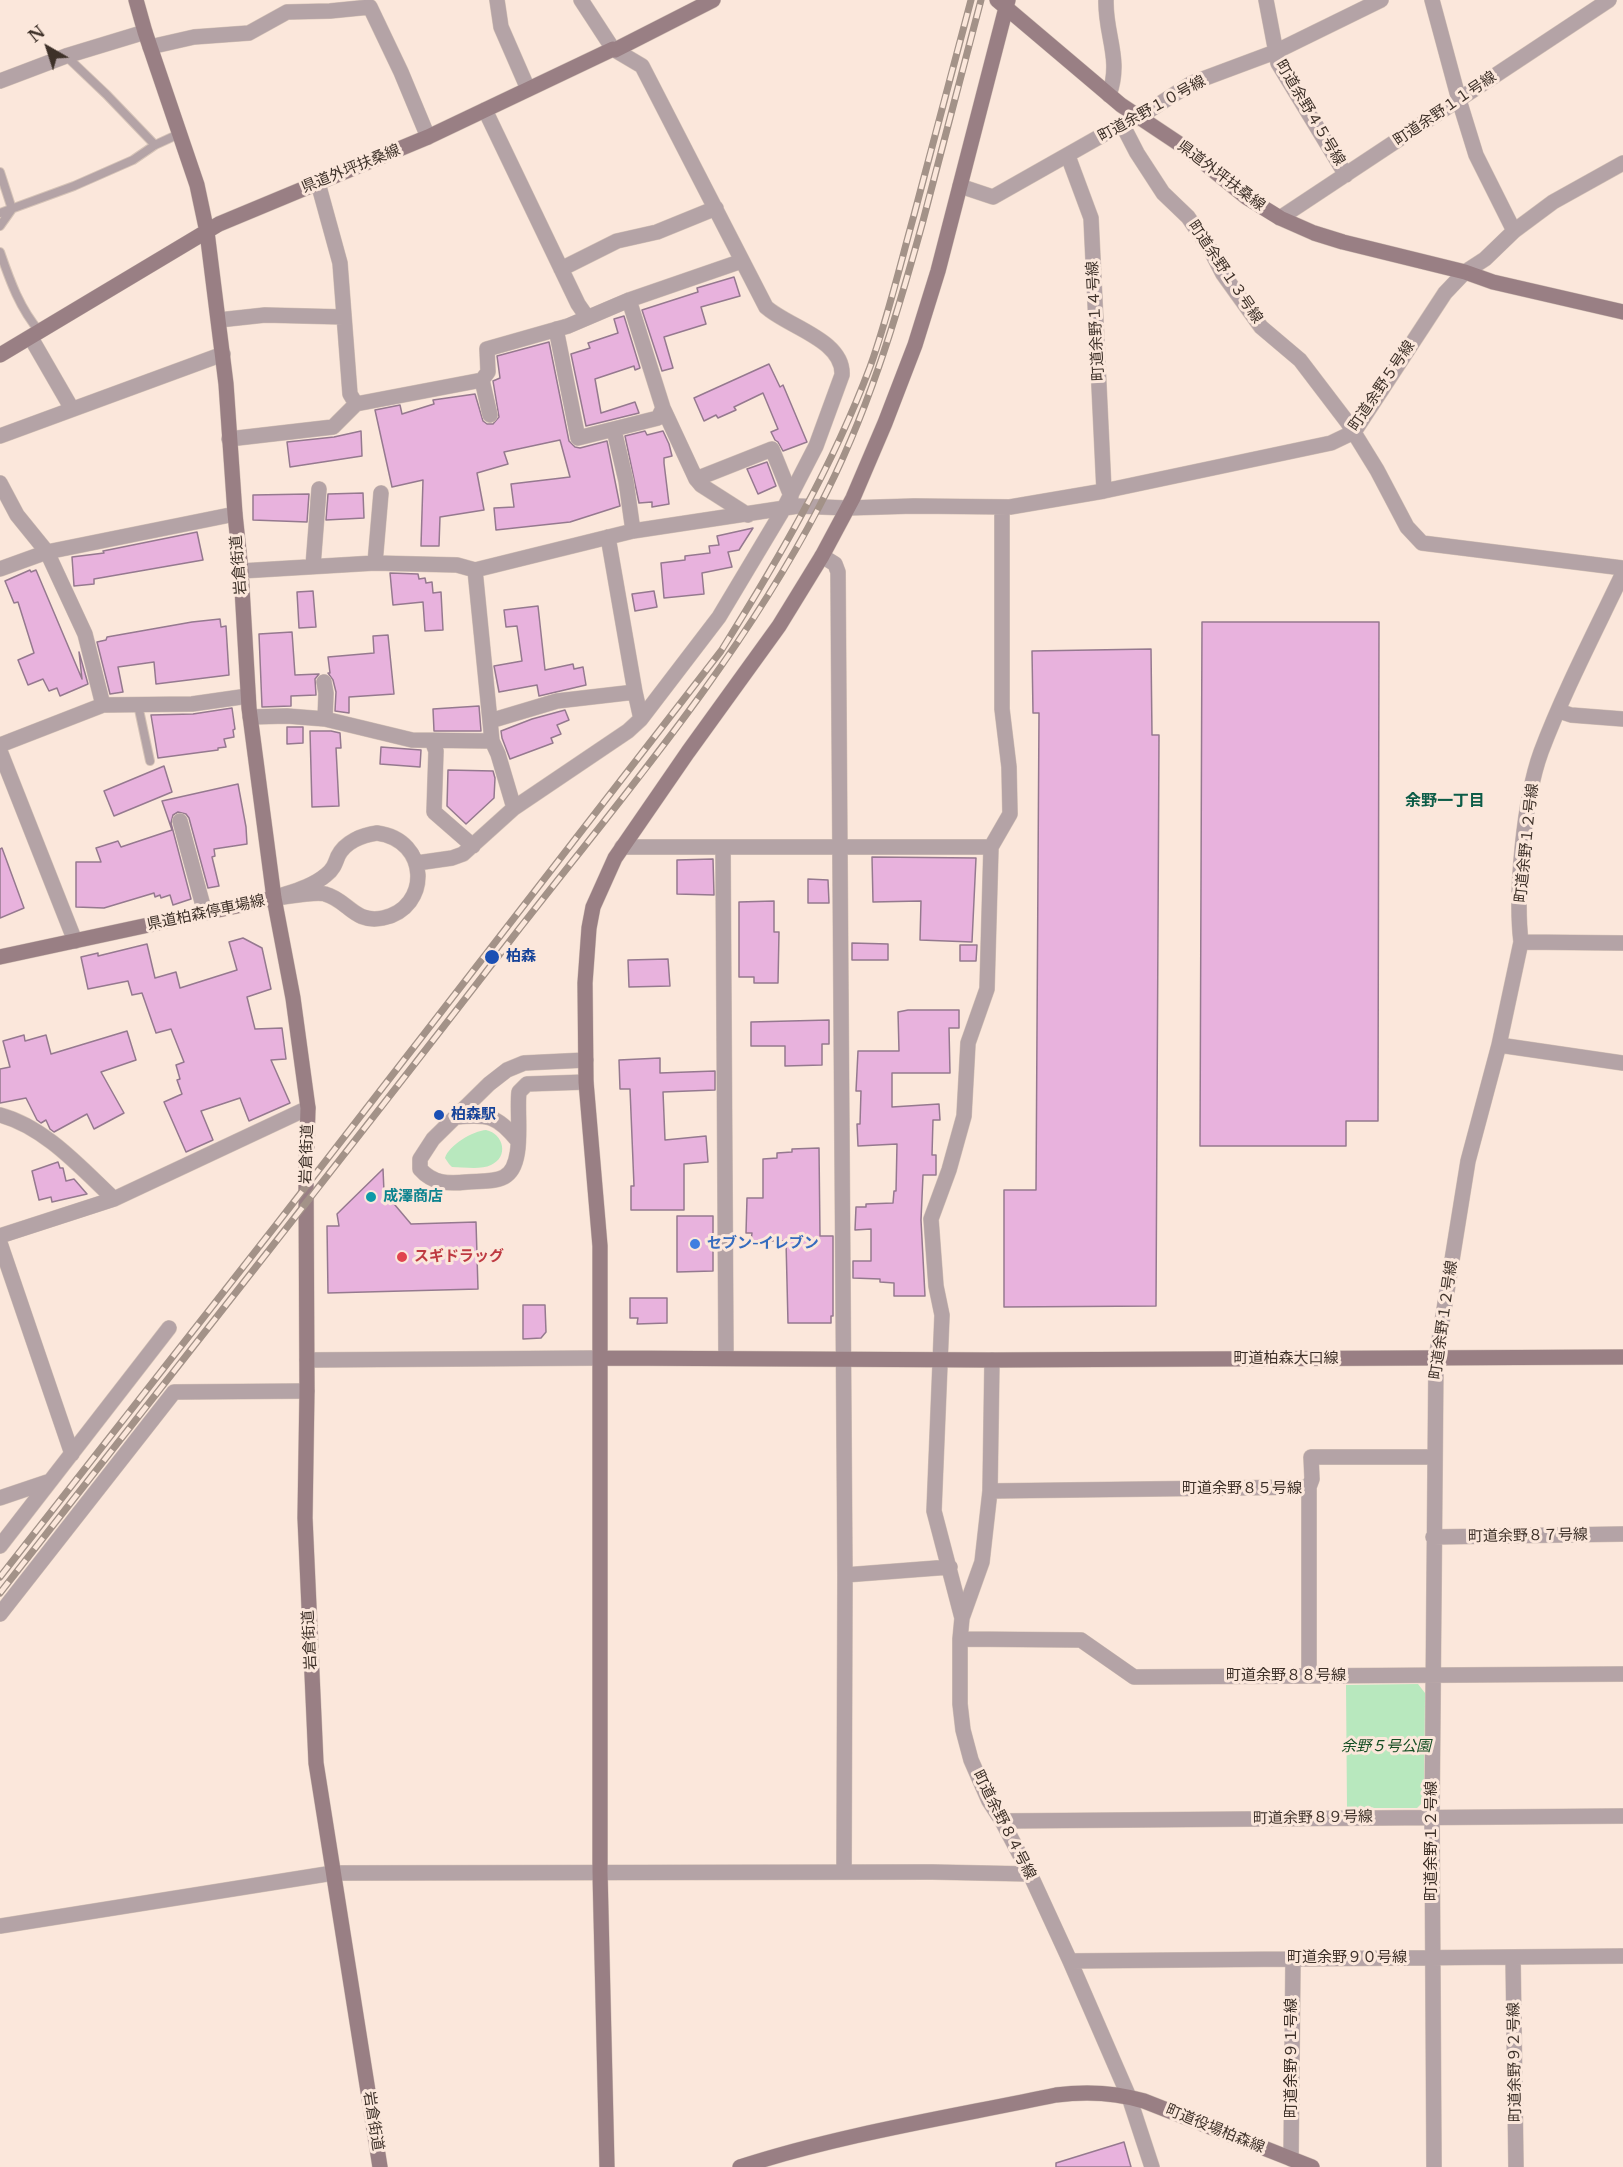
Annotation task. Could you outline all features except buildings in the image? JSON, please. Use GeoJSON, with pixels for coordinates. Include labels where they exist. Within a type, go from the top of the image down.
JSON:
{"type":"FeatureCollection","features":[{"type":"Feature","properties":{"kind":"street"},"geometry":{"type":"LineString","coordinates":[[136,0],[197,185],[207,232]]}},
{"type":"Feature","properties":{"kind":"street"},"geometry":{"type":"LineString","coordinates":[[497,0],[501,27],[528,89]]}},
{"type":"Feature","properties":{"kind":"street"},"geometry":{"type":"LineString","coordinates":[[417,863],[452,858],[463,854],[514,808],[628,731],[641,719],[720,617],[783,510],[816,446],[837,393],[843,369],[830,348],[774,315],[766,307],[642,66],[614,50],[581,0]]}},
{"type":"Feature","properties":{"kind":"street","name":"県道外坪扶桑線"},"geometry":{"type":"LineString","coordinates":[[0,356],[219,224],[428,137],[614,50],[713,0]]}},
{"type":"Feature","properties":{"kind":"street"},"geometry":{"type":"LineString","coordinates":[[1106,0],[1106,16],[1114,52],[1114,82],[1109,95]]}},
{"type":"Feature","properties":{"kind":"street","name":"町道余野４５号線"},"geometry":{"type":"LineString","coordinates":[[1266,0],[1278,63],[1346,175]]}},
{"type":"Feature","properties":{"kind":"street","name":"町道余野１０号線"},"geometry":{"type":"LineString","coordinates":[[960,186],[993,197],[1122,124],[1139,117],[1192,83],[1275,51],[1381,0]]}},
{"type":"Feature","properties":{"kind":"street"},"geometry":{"type":"LineString","coordinates":[[1432,0],[1476,155],[1514,231]]}},
{"type":"Feature","properties":{"kind":"street","name":"町道余野１１号線"},"geometry":{"type":"LineString","coordinates":[[1280,218],[1609,0]]}},
{"type":"Feature","properties":{"kind":"street"},"geometry":{"type":"LineString","coordinates":[[150,47],[194,37],[249,33],[287,12],[330,11],[369,3],[428,137]]}},
{"type":"Feature","properties":{"kind":"street"},"geometry":{"type":"LineString","coordinates":[[607,2167],[600,1872],[600,1246],[586,1082],[585,983],[589,928],[593,907],[622,847],[688,752],[763,651],[822,556],[847,508],[901,385],[938,271],[1004,3]]}},
{"type":"Feature","properties":{"kind":"street","name":"県道外坪扶桑線"},"geometry":{"type":"LineString","coordinates":[[1004,3],[1109,95],[1187,150],[1246,197],[1280,218],[1328,238],[1465,272],[1493,282],[1623,312]]}},
{"type":"Feature","properties":{"kind":"street"},"geometry":{"type":"LineString","coordinates":[[0,81],[66,56],[145,32]]}},
{"type":"Feature","properties":{"kind":"street"},"geometry":{"type":"LineString","coordinates":[[484,110],[561,269],[587,317]]}},
{"type":"Feature","properties":{"kind":"street","name":"町道余野１３号線"},"geometry":{"type":"LineString","coordinates":[[1122,124],[1137,153],[1163,193],[1188,217],[1210,249],[1223,274],[1261,327],[1300,360],[1354,432],[1407,527],[1422,543],[1623,568]]}},
{"type":"Feature","properties":{"kind":"street","name":"町道余野１４号線"},"geometry":{"type":"LineString","coordinates":[[1068,156],[1091,218],[1104,491]]}},
{"type":"Feature","properties":{"kind":"street","name":"町道余野５号線"},"geometry":{"type":"LineString","coordinates":[[475,570],[633,531],[798,506],[1006,507],[1104,491],[1331,443],[1354,432],[1445,293],[1465,272],[1485,259],[1514,231],[1553,202],[1623,163]]}},
{"type":"Feature","properties":{"kind":"street"},"geometry":{"type":"LineString","coordinates":[[318,183],[340,263],[350,394],[356,404]]}},
{"type":"Feature","properties":{"kind":"street"},"geometry":{"type":"LineString","coordinates":[[561,269],[617,241],[657,232],[716,208]]}},
{"type":"Feature","properties":{"kind":"street","name":"岩倉街道"},"geometry":{"type":"LineString","coordinates":[[207,232],[223,354],[241,571],[250,717],[274,898]]}},
{"type":"Feature","properties":{"kind":"street"},"geometry":{"type":"LineString","coordinates":[[229,439],[333,427],[356,404],[482,380],[488,372],[487,349],[568,326],[629,300],[742,261]]}},
{"type":"Feature","properties":{"kind":"street"},"geometry":{"type":"LineString","coordinates":[[629,300],[663,408],[696,478],[701,485],[748,514]]}},
{"type":"Feature","properties":{"kind":"street"},"geometry":{"type":"LineString","coordinates":[[219,320],[265,315],[344,317]]}},
{"type":"Feature","properties":{"kind":"street"},"geometry":{"type":"LineString","coordinates":[[556,329],[578,438],[658,418],[663,408]]}},
{"type":"Feature","properties":{"kind":"street"},"geometry":{"type":"LineString","coordinates":[[35,335],[72,409]]}},
{"type":"Feature","properties":{"kind":"street"},"geometry":{"type":"LineString","coordinates":[[0,436],[223,354]]}},
{"type":"Feature","properties":{"kind":"street"},"geometry":{"type":"LineString","coordinates":[[482,380],[490,415]]}},
{"type":"Feature","properties":{"kind":"street"},"geometry":{"type":"LineString","coordinates":[[614,430],[626,481],[633,531]]}},
{"type":"Feature","properties":{"kind":"street"},"geometry":{"type":"LineString","coordinates":[[696,478],[772,449],[791,496]]}},
{"type":"Feature","properties":{"kind":"street"},"geometry":{"type":"LineString","coordinates":[[0,483],[17,515],[46,552],[85,634],[103,705]]}},
{"type":"Feature","properties":{"kind":"street"},"geometry":{"type":"LineString","coordinates":[[313,566],[319,489]]}},
{"type":"Feature","properties":{"kind":"street"},"geometry":{"type":"LineString","coordinates":[[375,563],[381,493]]}},
{"type":"Feature","properties":{"kind":"street"},"geometry":{"type":"LineString","coordinates":[[962,1618],[934,1511],[944,1360],[942,1315],[936,1286],[931,1219],[949,1170],[964,1116],[968,1043],[987,989],[991,847],[1010,814],[1009,767],[1002,710],[1006,507]]}},
{"type":"Feature","properties":{"kind":"street"},"geometry":{"type":"LineString","coordinates":[[0,569],[46,552],[235,514]]}},
{"type":"Feature","properties":{"kind":"street"},"geometry":{"type":"LineString","coordinates":[[608,537],[641,719]]}},
{"type":"Feature","properties":{"kind":"street"},"geometry":{"type":"LineString","coordinates":[[822,556],[835,564],[838,572],[846,1575],[844,1872]]}},
{"type":"Feature","properties":{"kind":"street"},"geometry":{"type":"LineString","coordinates":[[241,571],[375,563],[457,565],[475,570],[492,741],[514,808]]}},
{"type":"Feature","properties":{"kind":"street","name":"町道余野１２号線"},"geometry":{"type":"LineString","coordinates":[[1434,2167],[1431,1817],[1436,1359],[1468,1161],[1499,1045],[1521,942],[1519,928],[1522,863],[1531,786],[1541,753],[1559,711],[1623,573]]}},
{"type":"Feature","properties":{"kind":"street"},"geometry":{"type":"LineString","coordinates":[[324,682],[325,719]]}},
{"type":"Feature","properties":{"kind":"street"},"geometry":{"type":"LineString","coordinates":[[490,722],[557,701],[635,692]]}},
{"type":"Feature","properties":{"kind":"street"},"geometry":{"type":"LineString","coordinates":[[0,745],[103,705],[192,704],[248,696]]}},
{"type":"Feature","properties":{"kind":"street"},"geometry":{"type":"LineString","coordinates":[[1559,711],[1571,715],[1623,719]]}},
{"type":"Feature","properties":{"kind":"street"},"geometry":{"type":"LineString","coordinates":[[250,717],[287,716],[325,719],[412,740],[492,741]]}},
{"type":"Feature","properties":{"kind":"street"},"geometry":{"type":"LineString","coordinates":[[432,741],[436,751],[434,812],[473,846]]}},
{"type":"Feature","properties":{"kind":"street"},"geometry":{"type":"LineString","coordinates":[[0,751],[75,941]]}},
{"type":"Feature","properties":{"kind":"street"},"geometry":{"type":"LineString","coordinates":[[180,821],[205,913]]}},
{"type":"Feature","properties":{"kind":"street"},"geometry":{"type":"LineString","coordinates":[[367,834],[390,835],[399,840],[408,848],[417,863],[417,886],[411,899],[395,914],[383,918],[362,917],[324,893],[274,898],[325,876],[335,866],[341,851],[352,841],[367,834]]}},
{"type":"Feature","properties":{"kind":"street"},"geometry":{"type":"LineString","coordinates":[[622,847],[991,847]]}},
{"type":"Feature","properties":{"kind":"street"},"geometry":{"type":"LineString","coordinates":[[723,848],[726,1357]]}},
{"type":"Feature","properties":{"kind":"street","name":"県道柏森停車場線"},"geometry":{"type":"LineString","coordinates":[[0,957],[274,898],[301,1048],[308,1108]]}},
{"type":"Feature","properties":{"kind":"street"},"geometry":{"type":"LineString","coordinates":[[1521,942],[1623,943]]}},
{"type":"Feature","properties":{"kind":"street"},"geometry":{"type":"LineString","coordinates":[[1499,1045],[1623,1064]]}},
{"type":"Feature","properties":{"kind":"street"},"geometry":{"type":"LineString","coordinates":[[586,1060],[524,1063],[507,1070],[489,1084],[433,1140],[420,1159],[420,1169],[436,1182],[459,1183],[504,1177],[514,1170],[518,1141],[519,1092],[527,1084],[586,1082]]}},
{"type":"Feature","properties":{"kind":"street"},"geometry":{"type":"LineString","coordinates":[[0,1236],[114,1199],[308,1108]]}},
{"type":"Feature","properties":{"kind":"street","name":"岩倉街道"},"geometry":{"type":"LineString","coordinates":[[308,1108],[305,1518],[316,1763],[380,2167]]}},
{"type":"Feature","properties":{"kind":"street"},"geometry":{"type":"LineString","coordinates":[[0,1115],[26,1125],[52,1143],[114,1199]]}},
{"type":"Feature","properties":{"kind":"street"},"geometry":{"type":"LineString","coordinates":[[456,1117],[481,1115],[495,1119],[518,1141]]}},
{"type":"Feature","properties":{"kind":"street"},"geometry":{"type":"LineString","coordinates":[[0,1243],[72,1454]]}},
{"type":"Feature","properties":{"kind":"street"},"geometry":{"type":"LineString","coordinates":[[0,1546],[169,1328]]}},
{"type":"Feature","properties":{"kind":"street","name":"町道柏森大口線"},"geometry":{"type":"LineString","coordinates":[[600,1358],[992,1360],[1623,1357]]}},
{"type":"Feature","properties":{"kind":"street"},"geometry":{"type":"LineString","coordinates":[[307,1360],[600,1358]]}},
{"type":"Feature","properties":{"kind":"street","name":"町道余野８４号線"},"geometry":{"type":"LineString","coordinates":[[992,1360],[990,1491],[982,1562],[962,1618],[960,1639],[960,1704],[963,1730],[971,1760],[990,1802],[1030,1874],[1070,1961],[1152,2167]]}},
{"type":"Feature","properties":{"kind":"street"},"geometry":{"type":"LineString","coordinates":[[0,1614],[174,1392],[307,1391]]}},
{"type":"Feature","properties":{"kind":"street"},"geometry":{"type":"LineString","coordinates":[[1309,1487],[1312,1479],[1311,1457],[1434,1457]]}},
{"type":"Feature","properties":{"kind":"street"},"geometry":{"type":"LineString","coordinates":[[0,1498],[50,1481]]}},
{"type":"Feature","properties":{"kind":"street","name":"町道余野８５号線"},"geometry":{"type":"LineString","coordinates":[[990,1491],[1309,1487],[1309,1676]]}},
{"type":"Feature","properties":{"kind":"street","name":"町道余野８７号線"},"geometry":{"type":"LineString","coordinates":[[1433,1537],[1623,1534]]}},
{"type":"Feature","properties":{"kind":"street"},"geometry":{"type":"LineString","coordinates":[[846,1575],[950,1567]]}},
{"type":"Feature","properties":{"kind":"street","name":"町道余野８８号線"},"geometry":{"type":"LineString","coordinates":[[960,1639],[1081,1640],[1134,1677],[1623,1674]]}},
{"type":"Feature","properties":{"kind":"street","name":"町道余野８９号線"},"geometry":{"type":"LineString","coordinates":[[1002,1821],[1623,1816]]}},
{"type":"Feature","properties":{"kind":"street"},"geometry":{"type":"LineString","coordinates":[[0,1926],[333,1873],[1030,1874]]}},
{"type":"Feature","properties":{"kind":"street","name":"町道余野９０号線"},"geometry":{"type":"LineString","coordinates":[[1070,1961],[1623,1956]]}},
{"type":"Feature","properties":{"kind":"street","name":"町道余野９２号線"},"geometry":{"type":"LineString","coordinates":[[1513,1957],[1516,2167]]}},
{"type":"Feature","properties":{"kind":"street","name":"町道余野９１号線"},"geometry":{"type":"LineString","coordinates":[[1291,2158],[1293,1958]]}},
{"type":"Feature","properties":{"kind":"street","name":"町道役場柏森線"},"geometry":{"type":"LineString","coordinates":[[740,2167],[852,2138],[1056,2095],[1087,2092],[1123,2095],[1312,2167]]}},
{"type":"Feature","properties":{"kind":"lane"},"geometry":{"type":"LineString","coordinates":[[66,56],[155,145]]}},
{"type":"Feature","properties":{"kind":"lane"},"geometry":{"type":"LineString","coordinates":[[0,213],[133,160],[155,145],[181,133]]}},
{"type":"Feature","properties":{"kind":"lane"},"geometry":{"type":"LineString","coordinates":[[0,172],[12,209]]}},
{"type":"Feature","properties":{"kind":"lane"},"geometry":{"type":"LineString","coordinates":[[0,225],[12,209]]}},
{"type":"Feature","properties":{"kind":"lane"},"geometry":{"type":"LineString","coordinates":[[0,252],[10,282],[35,335]]}},
{"type":"Feature","properties":{"kind":"lane"},"geometry":{"type":"LineString","coordinates":[[138,705],[150,761]]}},
{"type":"Feature","properties":{"kind":"green space"},"geometry":{"type":"Polygon","coordinates":[[[486,1130],[497,1136],[502,1146],[497,1161],[487,1167],[477,1168],[452,1167],[449,1164],[445,1158],[451,1148],[468,1136],[486,1130]]]}},
{"type":"Feature","properties":{"kind":"green space","name":"余野５号公園"},"geometry":{"type":"Polygon","coordinates":[[[1418,1684],[1425,1693],[1424,1801],[1417,1808],[1347,1808],[1346,1685],[1418,1684]]]}},
{"type":"Feature","properties":{"kind":"railway"},"geometry":{"type":"LineString","coordinates":[[0,1577],[721,651],[742,617],[803,513],[839,441],[870,367],[894,291],[971,0]]}},
{"type":"Feature","properties":{"kind":"railway"},"geometry":{"type":"LineString","coordinates":[[0,1593],[638,779],[753,620],[787,564],[836,473],[879,367],[923,221],[981,0]]}},
{"type":"Feature","properties":{"kind":"place","name":"柏森"},"geometry":{"type":"Point","coordinates":[492,957]}},
{"type":"Feature","properties":{"kind":"place","name":"柏森駅"},"geometry":{"type":"Point","coordinates":[439,1115]}},
{"type":"Feature","properties":{"kind":"place","name":"成澤商店"},"geometry":{"type":"Point","coordinates":[371,1197]}},
{"type":"Feature","properties":{"kind":"place","name":"セブン-イレブン"},"geometry":{"type":"Point","coordinates":[695,1244]}},
{"type":"Feature","properties":{"kind":"place","name":"スギドラッグ"},"geometry":{"type":"Point","coordinates":[402,1257]}},
{"type":"Feature","properties":{"kind":"district","name":"余野一丁目"},"geometry":{"type":"Point","coordinates":[1445,801]}}]}
